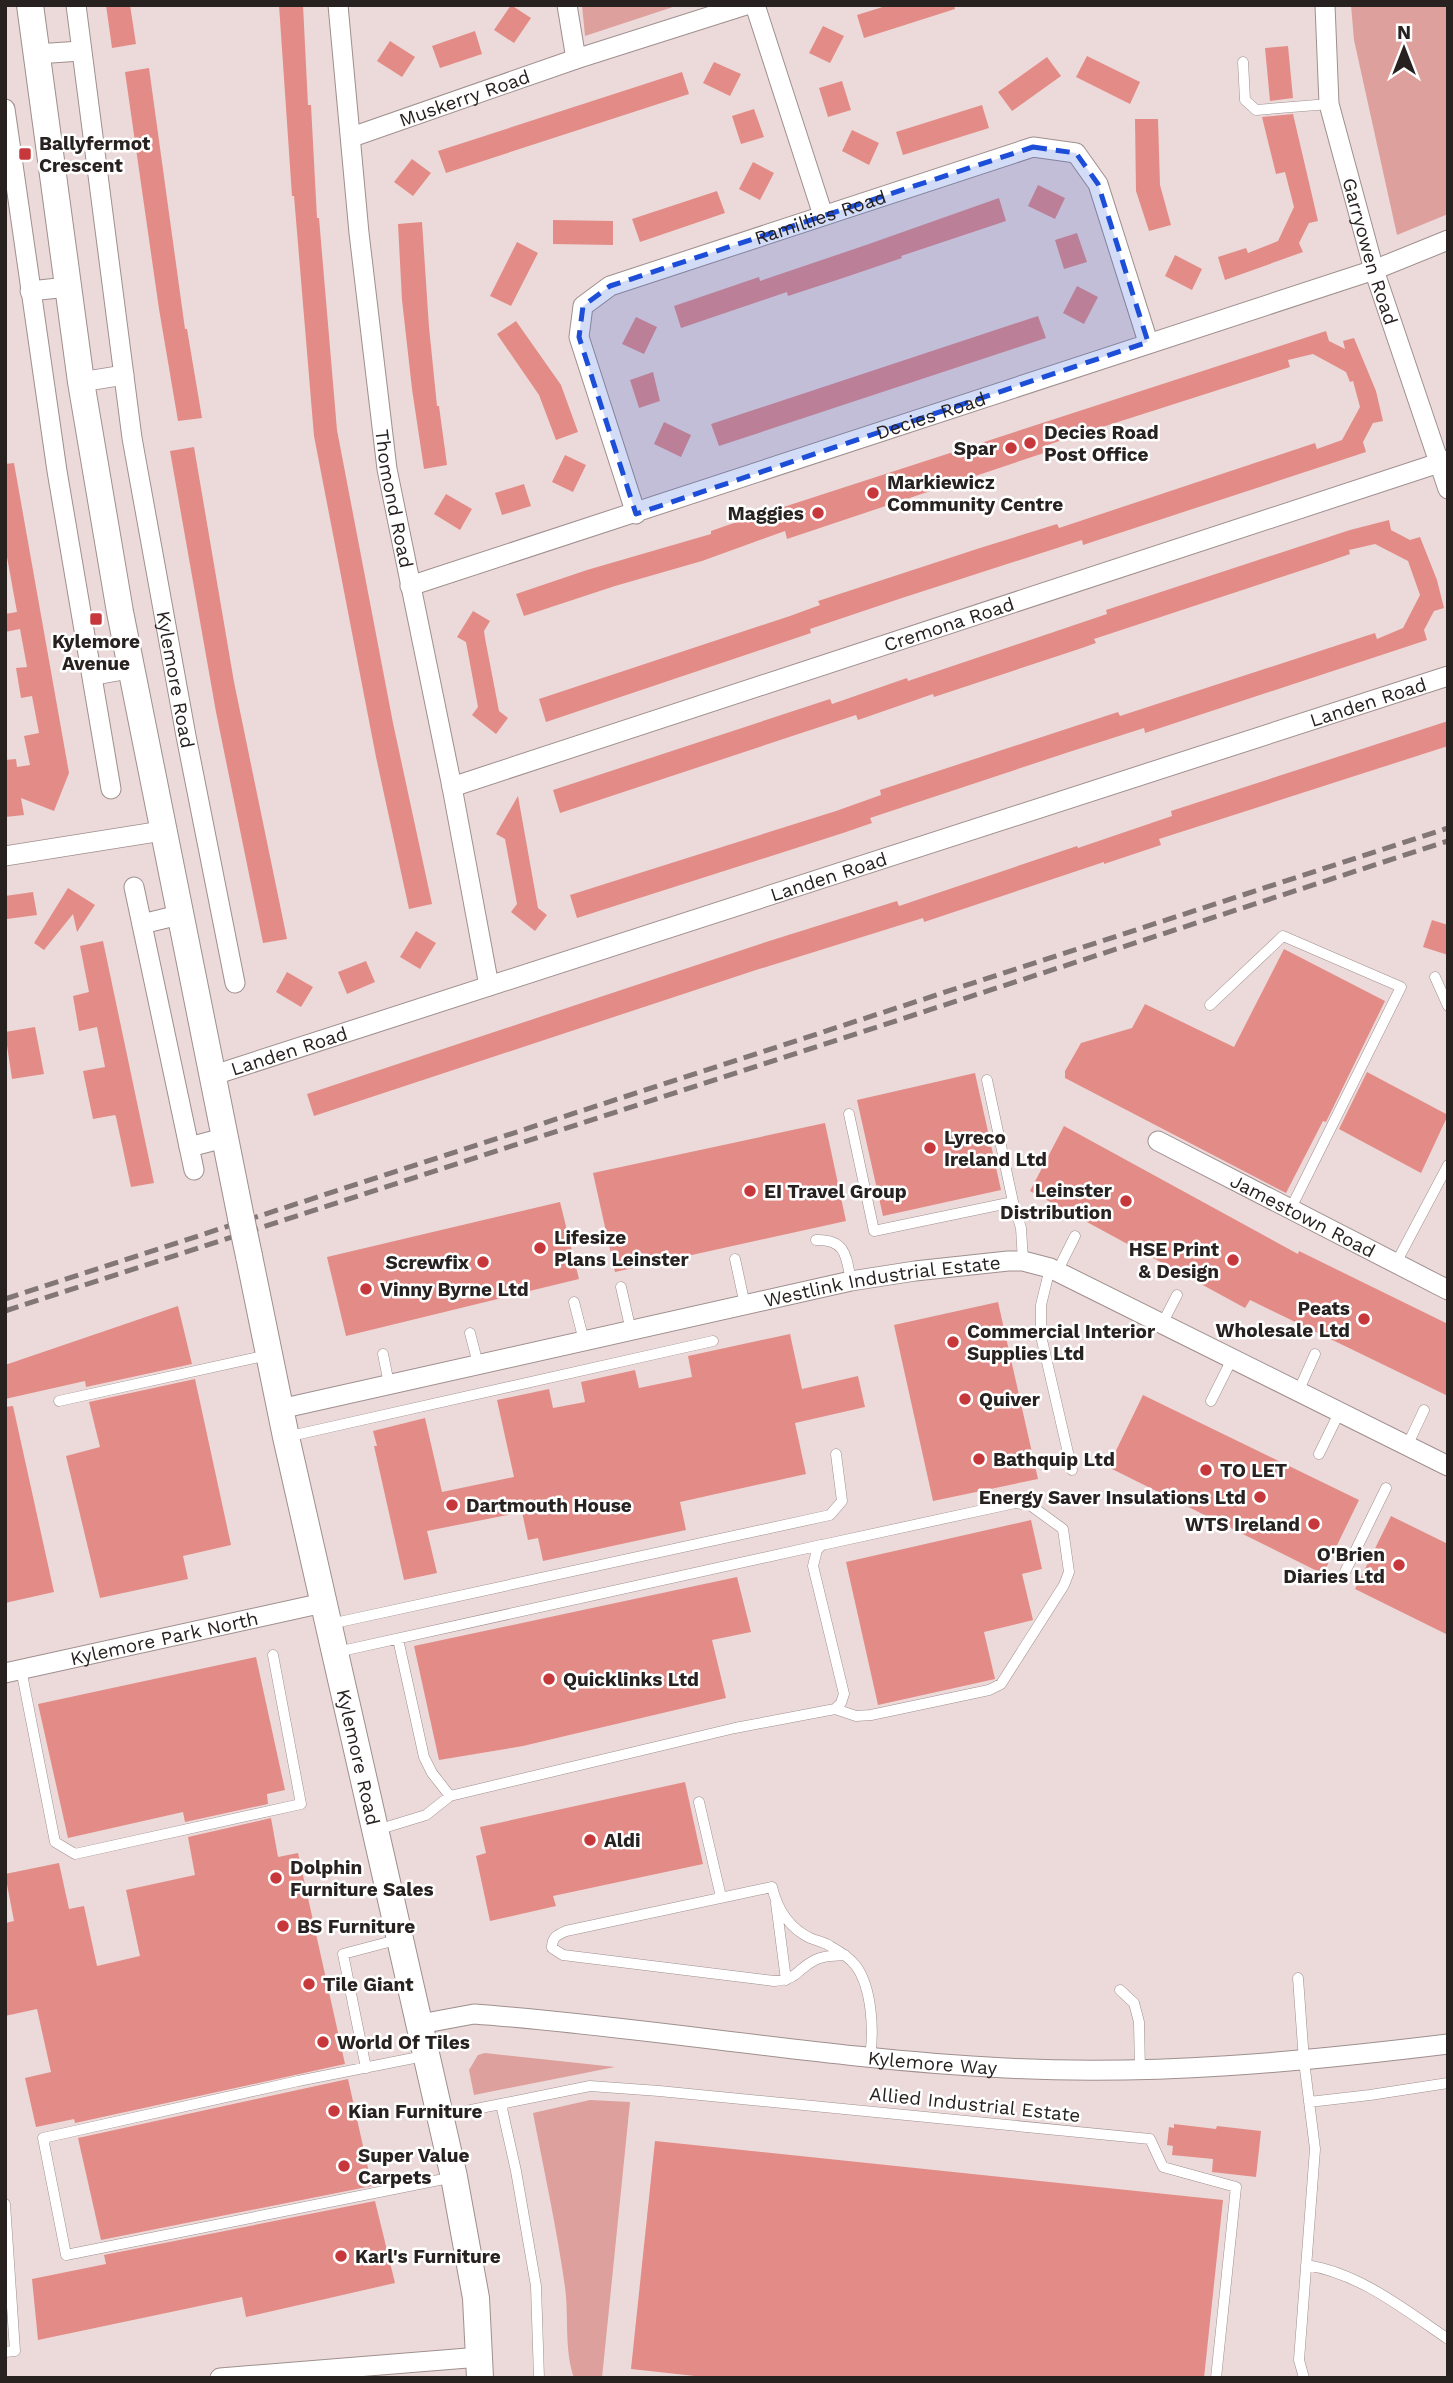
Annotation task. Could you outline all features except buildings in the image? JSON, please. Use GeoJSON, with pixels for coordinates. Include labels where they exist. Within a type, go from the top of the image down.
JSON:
{"type":"FeatureCollection","features":[{"type":"Feature","properties":{"kind":"main road","name":"Kylemore Road"},"geometry":{"type":"LineString","coordinates":[[30,5],[81,382],[131,671],[286,1437],[454,2177],[476,2298],[480,2367]]}},
{"type":"Feature","properties":{"kind":"street","name":"Kylemore Road"},"geometry":{"type":"LineString","coordinates":[[76,5],[132,438],[235,983]]}},
{"type":"Feature","properties":{"kind":"street","name":"Thomond Road"},"geometry":{"type":"LineString","coordinates":[[338,5],[359,233],[387,469],[452,787],[489,986]]}},
{"type":"Feature","properties":{"kind":"street"},"geometry":{"type":"LineString","coordinates":[[567,5],[576,59]]}},
{"type":"Feature","properties":{"kind":"street","name":"Muskerry Road"},"geometry":{"type":"LineString","coordinates":[[352,137],[576,59],[746,5]]}},
{"type":"Feature","properties":{"kind":"street"},"geometry":{"type":"LineString","coordinates":[[755,5],[823,215]]}},
{"type":"Feature","properties":{"kind":"street","name":"Garryowen Road"},"geometry":{"type":"LineString","coordinates":[[1325,5],[1329,104],[1374,270],[1444,461],[1448,489]]}},
{"type":"Feature","properties":{"kind":"street"},"geometry":{"type":"LineString","coordinates":[[36,54],[81,51]]}},
{"type":"Feature","properties":{"kind":"street"},"geometry":{"type":"LineString","coordinates":[[5,109],[57,471],[111,789]]}},
{"type":"Feature","properties":{"kind":"street","name":"Ramillies Road"},"geometry":{"type":"LineString","coordinates":[[636,514],[579,337],[583,306],[610,286],[1032,147],[1076,153],[1097,184],[1148,342]]}},
{"type":"Feature","properties":{"kind":"street","name":"Decies Road"},"geometry":{"type":"LineString","coordinates":[[410,586],[1374,270],[1448,240]]}},
{"type":"Feature","properties":{"kind":"street"},"geometry":{"type":"LineString","coordinates":[[30,290],[68,287]]}},
{"type":"Feature","properties":{"kind":"street"},"geometry":{"type":"LineString","coordinates":[[81,382],[124,375]]}},
{"type":"Feature","properties":{"kind":"street","name":"Cremona Road"},"geometry":{"type":"LineString","coordinates":[[452,787],[1444,461]]}},
{"type":"Feature","properties":{"kind":"street"},"geometry":{"type":"LineString","coordinates":[[92,678],[131,671]]}},
{"type":"Feature","properties":{"kind":"street","name":"Landen Road"},"geometry":{"type":"LineString","coordinates":[[211,1076],[1448,676]]}},
{"type":"Feature","properties":{"kind":"street"},"geometry":{"type":"LineString","coordinates":[[5,856],[162,831]]}},
{"type":"Feature","properties":{"kind":"street"},"geometry":{"type":"LineString","coordinates":[[134,887],[194,1170]]}},
{"type":"Feature","properties":{"kind":"street"},"geometry":{"type":"LineString","coordinates":[[142,924],[179,915]]}},
{"type":"Feature","properties":{"kind":"street"},"geometry":{"type":"LineString","coordinates":[[189,1147],[224,1138]]}},
{"type":"Feature","properties":{"kind":"street","name":"Jamestown Road"},"geometry":{"type":"LineString","coordinates":[[1158,1141],[1448,1290]]}},
{"type":"Feature","properties":{"kind":"street","name":"Westlink Industrial Estate"},"geometry":{"type":"LineString","coordinates":[[280,1409],[851,1281],[955,1266],[1024,1261],[1053,1270],[1448,1466]]}},
{"type":"Feature","properties":{"kind":"street","name":"Kylemore Park North"},"geometry":{"type":"LineString","coordinates":[[13,1671],[327,1613]]}},
{"type":"Feature","properties":{"kind":"street","name":"Kylemore Way"},"geometry":{"type":"LineString","coordinates":[[420,2024],[474,2014],[870,2057],[1008,2069],[1140,2070],[1304,2061],[1448,2044]]}},
{"type":"Feature","properties":{"kind":"street"},"geometry":{"type":"LineString","coordinates":[[220,2378],[480,2367]]}},
{"type":"Feature","properties":{"kind":"lane"},"geometry":{"type":"LineString","coordinates":[[1243,62],[1245,100],[1256,110],[1329,104]]}},
{"type":"Feature","properties":{"kind":"lane"},"geometry":{"type":"LineString","coordinates":[[1210,1005],[1283,936],[1401,987],[1290,1210]]}},
{"type":"Feature","properties":{"kind":"lane"},"geometry":{"type":"LineString","coordinates":[[1435,976],[1448,1006]]}},
{"type":"Feature","properties":{"kind":"lane"},"geometry":{"type":"LineString","coordinates":[[988,1080],[1013,1202],[1021,1228],[1024,1261]]}},
{"type":"Feature","properties":{"kind":"lane"},"geometry":{"type":"LineString","coordinates":[[849,1114],[874,1231],[1013,1202]]}},
{"type":"Feature","properties":{"kind":"lane"},"geometry":{"type":"LineString","coordinates":[[1396,1263],[1448,1165]]}},
{"type":"Feature","properties":{"kind":"lane"},"geometry":{"type":"LineString","coordinates":[[1072,1471],[1041,1336],[1041,1305],[1053,1270],[1075,1236]]}},
{"type":"Feature","properties":{"kind":"lane"},"geometry":{"type":"LineString","coordinates":[[816,1240],[828,1240],[843,1249],[851,1281]]}},
{"type":"Feature","properties":{"kind":"lane"},"geometry":{"type":"LineString","coordinates":[[735,1259],[745,1305]]}},
{"type":"Feature","properties":{"kind":"lane"},"geometry":{"type":"LineString","coordinates":[[621,1287],[631,1331]]}},
{"type":"Feature","properties":{"kind":"lane"},"geometry":{"type":"LineString","coordinates":[[1162,1324],[1177,1294]]}},
{"type":"Feature","properties":{"kind":"lane"},"geometry":{"type":"LineString","coordinates":[[574,1302],[583,1341]]}},
{"type":"Feature","properties":{"kind":"lane"},"geometry":{"type":"LineString","coordinates":[[470,1333],[478,1364]]}},
{"type":"Feature","properties":{"kind":"lane"},"geometry":{"type":"LineString","coordinates":[[286,1437],[713,1341]]}},
{"type":"Feature","properties":{"kind":"lane"},"geometry":{"type":"LineString","coordinates":[[58,1401],[269,1354]]}},
{"type":"Feature","properties":{"kind":"lane"},"geometry":{"type":"LineString","coordinates":[[383,1354],[389,1384]]}},
{"type":"Feature","properties":{"kind":"lane"},"geometry":{"type":"LineString","coordinates":[[1298,1392],[1315,1354]]}},
{"type":"Feature","properties":{"kind":"lane"},"geometry":{"type":"LineString","coordinates":[[1212,1401],[1232,1359]]}},
{"type":"Feature","properties":{"kind":"lane"},"geometry":{"type":"LineString","coordinates":[[1407,1446],[1424,1410]]}},
{"type":"Feature","properties":{"kind":"lane"},"geometry":{"type":"LineString","coordinates":[[1319,1454],[1339,1413]]}},
{"type":"Feature","properties":{"kind":"lane"},"geometry":{"type":"LineString","coordinates":[[327,1613],[830,1515],[842,1502],[836,1454]]}},
{"type":"Feature","properties":{"kind":"lane"},"geometry":{"type":"LineString","coordinates":[[1345,1572],[1386,1488]]}},
{"type":"Feature","properties":{"kind":"lane"},"geometry":{"type":"LineString","coordinates":[[336,1653],[1015,1503],[1030,1506],[1063,1529],[1069,1572],[1064,1585],[1001,1684],[989,1690],[871,1715],[856,1716],[835,1709],[735,1728],[450,1796],[426,1815],[376,1830]]}},
{"type":"Feature","properties":{"kind":"lane"},"geometry":{"type":"LineString","coordinates":[[822,1545],[817,1550],[813,1566],[844,1694],[835,1709]]}},
{"type":"Feature","properties":{"kind":"lane"},"geometry":{"type":"LineString","coordinates":[[398,1639],[425,1757],[432,1773],[450,1796]]}},
{"type":"Feature","properties":{"kind":"lane"},"geometry":{"type":"LineString","coordinates":[[13,1671],[55,1842],[75,1854],[301,1804],[273,1656]]}},
{"type":"Feature","properties":{"kind":"lane"},"geometry":{"type":"LineString","coordinates":[[699,1802],[721,1897]]}},
{"type":"Feature","properties":{"kind":"lane"},"geometry":{"type":"LineString","coordinates":[[786,1980],[772,1887],[566,1931],[556,1935],[552,1948],[564,1955],[774,1981],[786,1980],[794,1977],[815,1960],[845,1955]]}},
{"type":"Feature","properties":{"kind":"lane"},"geometry":{"type":"LineString","coordinates":[[776,1902],[795,1928],[845,1955],[862,1975],[871,2011],[873,2040],[870,2057]]}},
{"type":"Feature","properties":{"kind":"lane"},"geometry":{"type":"LineString","coordinates":[[366,2067],[343,1954],[401,1939]]}},
{"type":"Feature","properties":{"kind":"lane"},"geometry":{"type":"LineString","coordinates":[[1298,1978],[1304,2061],[1315,2149],[1299,2360],[1304,2378]]}},
{"type":"Feature","properties":{"kind":"lane"},"geometry":{"type":"LineString","coordinates":[[1120,1990],[1134,2003],[1139,2022],[1140,2070]]}},
{"type":"Feature","properties":{"kind":"lane"},"geometry":{"type":"LineString","coordinates":[[427,2055],[43,2138],[66,2255],[454,2177]]}},
{"type":"Feature","properties":{"kind":"lane"},"geometry":{"type":"LineString","coordinates":[[1309,2102],[1448,2083]]}},
{"type":"Feature","properties":{"kind":"lane","name":"Allied Industrial Estate"},"geometry":{"type":"LineString","coordinates":[[441,2116],[590,2086],[1150,2139],[1163,2167],[1237,2187],[1216,2378]]}},
{"type":"Feature","properties":{"kind":"lane"},"geometry":{"type":"LineString","coordinates":[[501,2104],[536,2286],[539,2378]]}},
{"type":"Feature","properties":{"kind":"lane"},"geometry":{"type":"LineString","coordinates":[[5,2204],[15,2351],[5,2352]]}},
{"type":"Feature","properties":{"kind":"lane"},"geometry":{"type":"LineString","coordinates":[[1306,2265],[1331,2269],[1387,2298],[1448,2339]]}},
{"type":"Feature","properties":{"kind":"highlighted area"},"geometry":{"type":"Polygon","coordinates":[[[1033,147],[1076,153],[1098,184],[1148,342],[636,514],[579,337],[583,306],[610,286],[1033,147]]]}},
{"type":"Feature","properties":{"kind":"shaded area"},"geometry":{"type":"Polygon","coordinates":[[[582,5],[679,5],[585,36],[582,5]]]}},
{"type":"Feature","properties":{"kind":"shaded area"},"geometry":{"type":"Polygon","coordinates":[[[1351,5],[1448,5],[1448,214],[1397,235],[1354,40],[1351,5]]]}},
{"type":"Feature","properties":{"kind":"shaded area"},"geometry":{"type":"Polygon","coordinates":[[[485,2053],[615,2067],[474,2095],[469,2070],[478,2055],[485,2053]]]}},
{"type":"Feature","properties":{"kind":"shaded area"},"geometry":{"type":"Polygon","coordinates":[[[590,2100],[630,2102],[602,2378],[574,2378],[569,2356],[562,2265],[533,2113],[590,2100]]]}},
{"type":"Feature","properties":{"kind":"railway"},"geometry":{"type":"LineString","coordinates":[[5,1299],[1448,828]]}},
{"type":"Feature","properties":{"kind":"railway"},"geometry":{"type":"LineString","coordinates":[[5,1311],[1448,841]]}},
{"type":"Feature","properties":{"kind":"place","name":"Ballyfermot Crescent"},"geometry":{"type":"Point","coordinates":[25,154]}},
{"type":"Feature","properties":{"kind":"place","name":"Decies Road Post Office"},"geometry":{"type":"Point","coordinates":[1030,443]}},
{"type":"Feature","properties":{"kind":"place","name":"Spar"},"geometry":{"type":"Point","coordinates":[1011,448]}},
{"type":"Feature","properties":{"kind":"place","name":"Markiewicz Community Centre"},"geometry":{"type":"Point","coordinates":[873,493]}},
{"type":"Feature","properties":{"kind":"place","name":"Maggies"},"geometry":{"type":"Point","coordinates":[818,513]}},
{"type":"Feature","properties":{"kind":"place","name":"Kylemore Avenue"},"geometry":{"type":"Point","coordinates":[96,619]}},
{"type":"Feature","properties":{"kind":"place","name":"Lyreco Ireland Ltd"},"geometry":{"type":"Point","coordinates":[930,1148]}},
{"type":"Feature","properties":{"kind":"place","name":"EI Travel Group"},"geometry":{"type":"Point","coordinates":[750,1191]}},
{"type":"Feature","properties":{"kind":"place","name":"Leinster Distribution"},"geometry":{"type":"Point","coordinates":[1126,1201]}},
{"type":"Feature","properties":{"kind":"place","name":"Lifesize Plans Leinster"},"geometry":{"type":"Point","coordinates":[540,1248]}},
{"type":"Feature","properties":{"kind":"place","name":"HSE Print & Design"},"geometry":{"type":"Point","coordinates":[1233,1260]}},
{"type":"Feature","properties":{"kind":"place","name":"Screwfix"},"geometry":{"type":"Point","coordinates":[483,1262]}},
{"type":"Feature","properties":{"kind":"place","name":"Vinny Byrne Ltd"},"geometry":{"type":"Point","coordinates":[366,1289]}},
{"type":"Feature","properties":{"kind":"place","name":"Peats Wholesale Ltd"},"geometry":{"type":"Point","coordinates":[1364,1319]}},
{"type":"Feature","properties":{"kind":"place","name":"Commercial Interior Supplies Ltd"},"geometry":{"type":"Point","coordinates":[953,1342]}},
{"type":"Feature","properties":{"kind":"place","name":"Quiver"},"geometry":{"type":"Point","coordinates":[965,1399]}},
{"type":"Feature","properties":{"kind":"place","name":"Bathquip Ltd"},"geometry":{"type":"Point","coordinates":[979,1459]}},
{"type":"Feature","properties":{"kind":"place","name":"TO LET"},"geometry":{"type":"Point","coordinates":[1206,1470]}},
{"type":"Feature","properties":{"kind":"place","name":"Energy Saver Insulations Ltd"},"geometry":{"type":"Point","coordinates":[1260,1497]}},
{"type":"Feature","properties":{"kind":"place","name":"Dartmouth House"},"geometry":{"type":"Point","coordinates":[452,1505]}},
{"type":"Feature","properties":{"kind":"place","name":"WTS Ireland"},"geometry":{"type":"Point","coordinates":[1314,1524]}},
{"type":"Feature","properties":{"kind":"place","name":"O'Brien Diaries Ltd"},"geometry":{"type":"Point","coordinates":[1399,1565]}},
{"type":"Feature","properties":{"kind":"place","name":"Quicklinks Ltd"},"geometry":{"type":"Point","coordinates":[549,1679]}},
{"type":"Feature","properties":{"kind":"place","name":"Aldi"},"geometry":{"type":"Point","coordinates":[590,1840]}},
{"type":"Feature","properties":{"kind":"place","name":"Dolphin Furniture Sales"},"geometry":{"type":"Point","coordinates":[276,1878]}},
{"type":"Feature","properties":{"kind":"place","name":"BS Furniture"},"geometry":{"type":"Point","coordinates":[283,1926]}},
{"type":"Feature","properties":{"kind":"place","name":"Tile Giant"},"geometry":{"type":"Point","coordinates":[309,1984]}},
{"type":"Feature","properties":{"kind":"place","name":"World Of Tiles"},"geometry":{"type":"Point","coordinates":[323,2042]}},
{"type":"Feature","properties":{"kind":"place","name":"Kian Furniture"},"geometry":{"type":"Point","coordinates":[334,2111]}},
{"type":"Feature","properties":{"kind":"place","name":"Super Value Carpets"},"geometry":{"type":"Point","coordinates":[344,2166]}},
{"type":"Feature","properties":{"kind":"place","name":"Karl's Furniture"},"geometry":{"type":"Point","coordinates":[341,2256]}}]}
